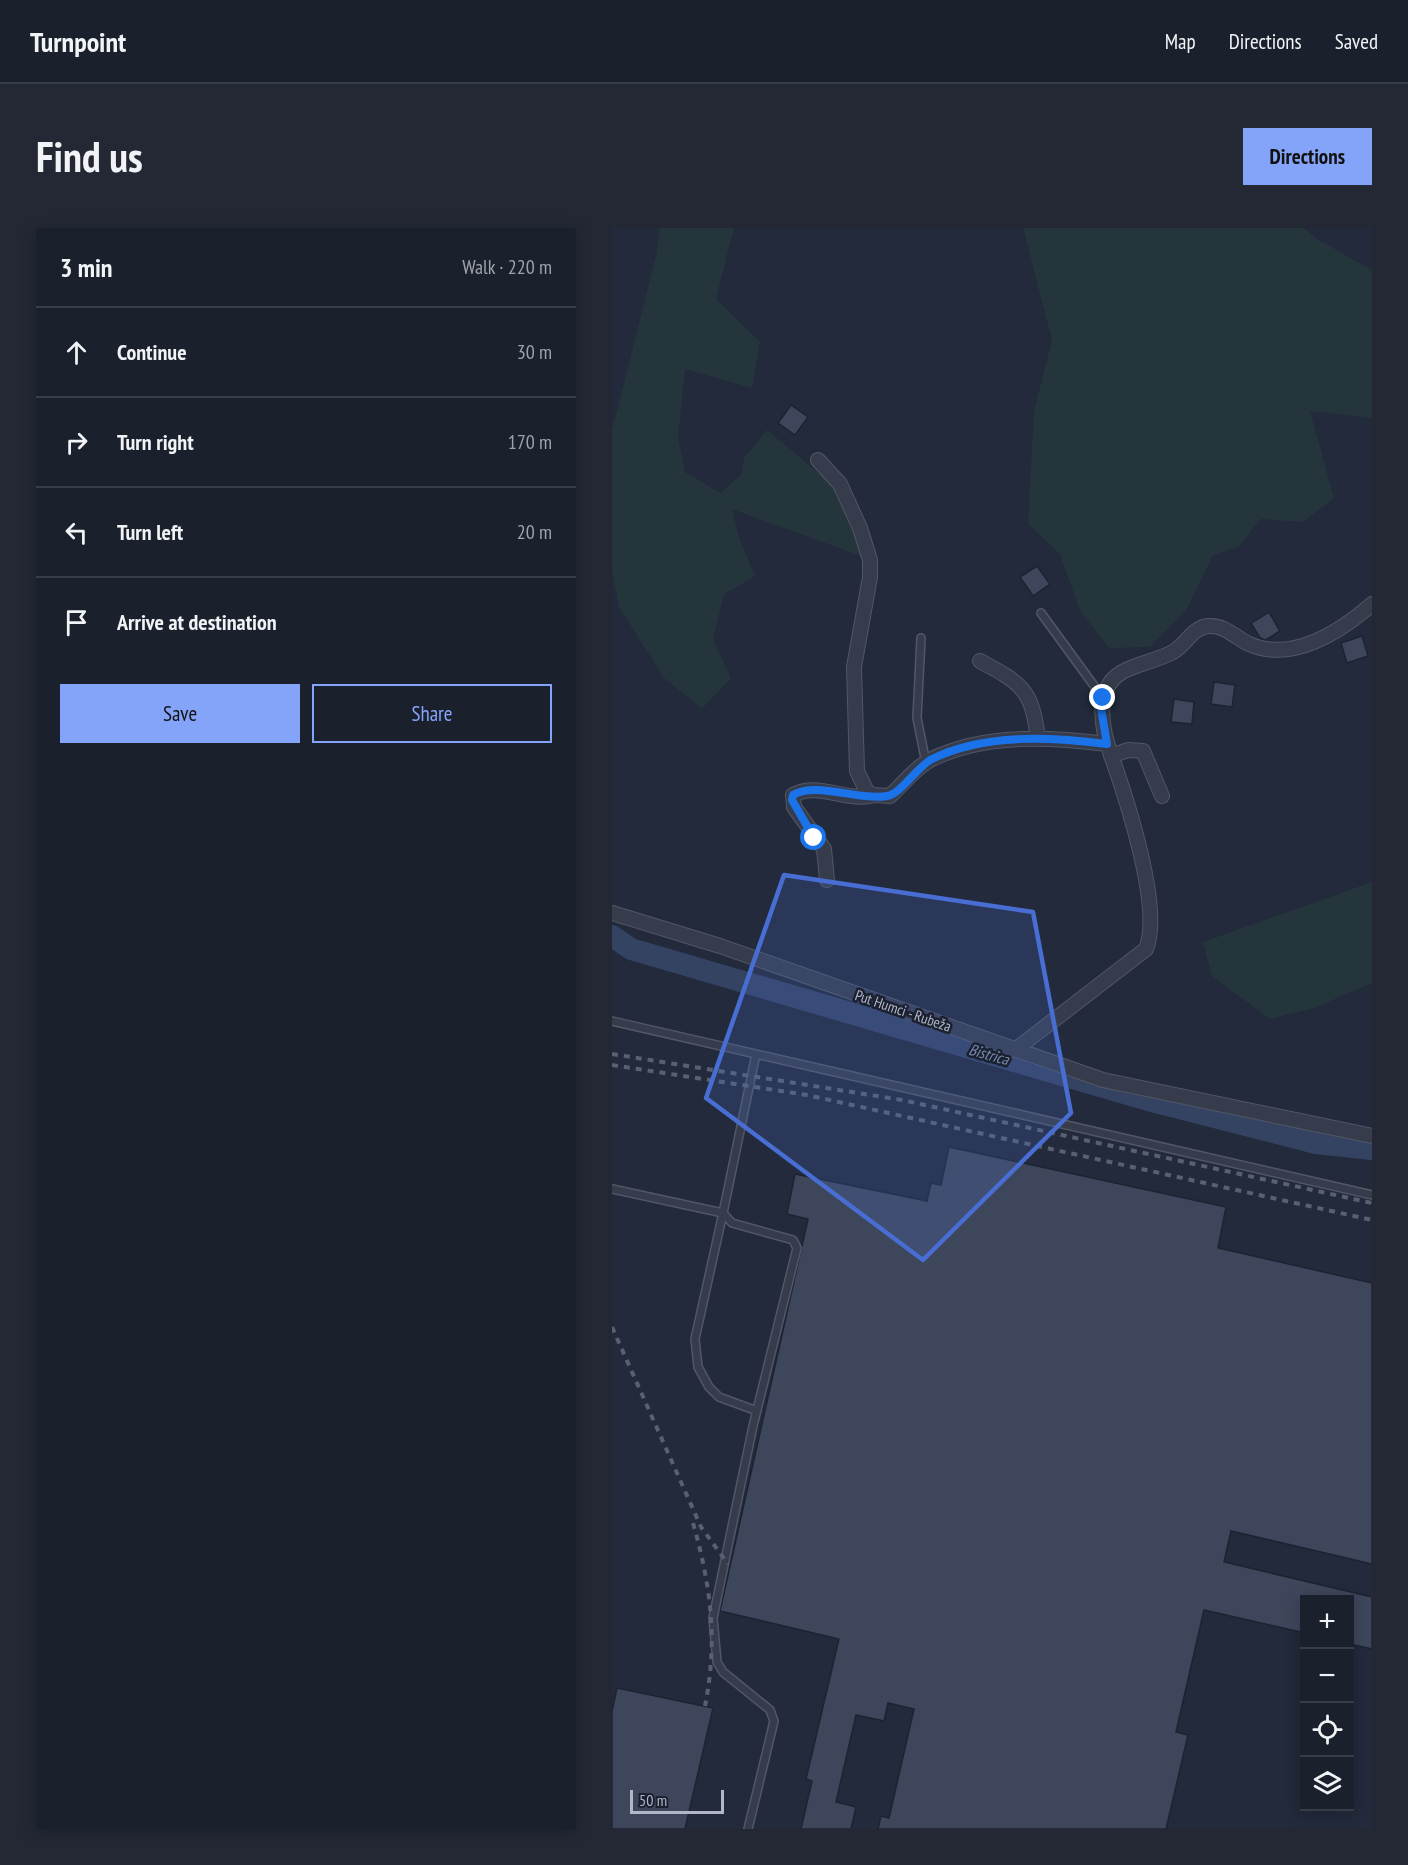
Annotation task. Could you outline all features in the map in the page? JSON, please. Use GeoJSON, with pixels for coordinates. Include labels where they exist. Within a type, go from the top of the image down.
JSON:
{"type":"FeatureCollection","features":[{"type":"Feature","properties":{"kind":"street"},"geometry":{"type":"LineString","coordinates":[[818,460],[840,484],[860,528],[870,560],[870,577],[854,667],[857,771],[862,786],[874,795]]}},
{"type":"Feature","properties":{"kind":"street"},"geometry":{"type":"LineString","coordinates":[[1015,1050],[1146,949],[1150,940],[1150,915],[1135,825],[1109,750],[1101,708],[1103,698],[1114,677],[1173,652],[1197,629],[1209,626],[1221,627],[1261,649],[1296,650],[1341,626],[1372,604]]}},
{"type":"Feature","properties":{"kind":"street"},"geometry":{"type":"LineString","coordinates":[[980,661],[1002,673],[1022,689],[1034,707],[1038,739]]}},
{"type":"Feature","properties":{"kind":"street"},"geometry":{"type":"LineString","coordinates":[[827,880],[824,849],[794,807],[793,795],[811,789],[864,798],[874,795],[890,796],[926,763],[976,744],[1038,739],[1109,750],[1143,751],[1162,796]]}},
{"type":"Feature","properties":{"kind":"street","name":"Put Humci - Rubeža"},"geometry":{"type":"LineString","coordinates":[[612,913],[720,946],[1103,1080],[1372,1136]]}},
{"type":"Feature","properties":{"kind":"lane"},"geometry":{"type":"LineString","coordinates":[[1041,613],[1103,698]]}},
{"type":"Feature","properties":{"kind":"lane"},"geometry":{"type":"LineString","coordinates":[[921,638],[916,718],[926,763]]}},
{"type":"Feature","properties":{"kind":"lane"},"geometry":{"type":"LineString","coordinates":[[612,1021],[1372,1195]]}},
{"type":"Feature","properties":{"kind":"lane"},"geometry":{"type":"LineString","coordinates":[[756,1054],[695,1339],[698,1367],[709,1387],[719,1397],[757,1411]]}},
{"type":"Feature","properties":{"kind":"lane"},"geometry":{"type":"LineString","coordinates":[[612,1189],[723,1213],[732,1223],[793,1240],[797,1248],[757,1411],[713,1618],[717,1662],[723,1672],[770,1710],[774,1721],[748,1829]]}},
{"type":"Feature","properties":{"kind":"highlighted area"},"geometry":{"type":"Polygon","coordinates":[[[784,875],[1033,912],[1071,1113],[923,1260],[706,1098],[784,875]]]}},
{"type":"Feature","properties":{"kind":"shaded area"},"geometry":{"type":"Polygon","coordinates":[[[660,228],[734,228],[716,299],[760,342],[752,388],[685,369],[678,438],[685,472],[720,493],[741,475],[744,458],[767,430],[832,484],[864,557],[732,509],[740,540],[755,576],[724,594],[713,639],[731,678],[702,709],[664,678],[619,607],[612,570],[612,431],[656,256],[660,228]]]}},
{"type":"Feature","properties":{"kind":"shaded area"},"geometry":{"type":"Polygon","coordinates":[[[1023,228],[1304,228],[1317,239],[1372,270],[1372,418],[1310,411],[1334,498],[1303,522],[1261,519],[1238,547],[1213,555],[1187,609],[1150,647],[1109,648],[1080,611],[1060,554],[1028,524],[1034,411],[1052,340],[1023,228]]]}},
{"type":"Feature","properties":{"kind":"shaded area"},"geometry":{"type":"Polygon","coordinates":[[[1372,882],[1372,983],[1314,1008],[1270,1019],[1212,976],[1203,942],[1372,882]]]}},
{"type":"Feature","properties":{"kind":"building"},"geometry":{"type":"Polygon","coordinates":[[[791,405],[808,417],[795,435],[778,423],[791,405]]]}},
{"type":"Feature","properties":{"kind":"building"},"geometry":{"type":"Polygon","coordinates":[[[1037,566],[1050,584],[1033,596],[1020,577],[1037,566]]]}},
{"type":"Feature","properties":{"kind":"building"},"geometry":{"type":"Polygon","coordinates":[[[1269,612],[1280,631],[1266,640],[1260,638],[1251,623],[1269,612]]]}},
{"type":"Feature","properties":{"kind":"building"},"geometry":{"type":"Polygon","coordinates":[[[1362,636],[1368,656],[1347,663],[1341,643],[1362,636]]]}},
{"type":"Feature","properties":{"kind":"building"},"geometry":{"type":"Polygon","coordinates":[[[1214,682],[1235,685],[1232,707],[1211,704],[1214,682]]]}},
{"type":"Feature","properties":{"kind":"building"},"geometry":{"type":"Polygon","coordinates":[[[1174,699],[1194,702],[1192,724],[1171,722],[1174,699]]]}},
{"type":"Feature","properties":{"kind":"building"},"geometry":{"type":"Polygon","coordinates":[[[949,1147],[1226,1207],[1218,1248],[1372,1283],[1372,1564],[1231,1531],[1224,1562],[1372,1597],[1372,1649],[1354,1645],[1354,1595],[1300,1595],[1300,1632],[1204,1610],[1176,1732],[1188,1735],[1166,1829],[878,1829],[881,1816],[889,1818],[914,1709],[888,1703],[884,1721],[856,1715],[836,1802],[856,1807],[851,1829],[801,1829],[812,1781],[806,1779],[839,1639],[720,1611],[808,1219],[787,1214],[795,1174],[927,1201],[931,1183],[941,1185],[949,1147]]]}},
{"type":"Feature","properties":{"kind":"building"},"geometry":{"type":"Polygon","coordinates":[[[617,1688],[713,1708],[685,1829],[612,1829],[612,1711],[617,1688]]]}},
{"type":"Feature","properties":{"kind":"waterway","name":"Bistrica"},"geometry":{"type":"LineString","coordinates":[[612,936],[631,949],[1148,1100],[1316,1143],[1372,1149]]}},
{"type":"Feature","properties":{"kind":"railway"},"geometry":{"type":"LineString","coordinates":[[612,1054],[902,1100],[1372,1203]]}},
{"type":"Feature","properties":{"kind":"railway"},"geometry":{"type":"LineString","coordinates":[[612,1065],[807,1095],[1372,1220]]}},
{"type":"Feature","properties":{"kind":"railway"},"geometry":{"type":"LineString","coordinates":[[612,1327],[701,1527],[728,1564]]}},
{"type":"Feature","properties":{"kind":"railway"},"geometry":{"type":"LineString","coordinates":[[693,1523],[704,1569],[711,1614],[711,1659],[705,1706]]}},
{"type":"Feature","properties":{"kind":"route"},"geometry":{"type":"LineString","coordinates":[[814,838],[794,807],[793,795],[800,791],[811,789],[864,798],[874,795],[890,796],[931,759],[976,744],[1018,739],[1070,740],[1107,744],[1101,708],[1103,698]]}}]}
